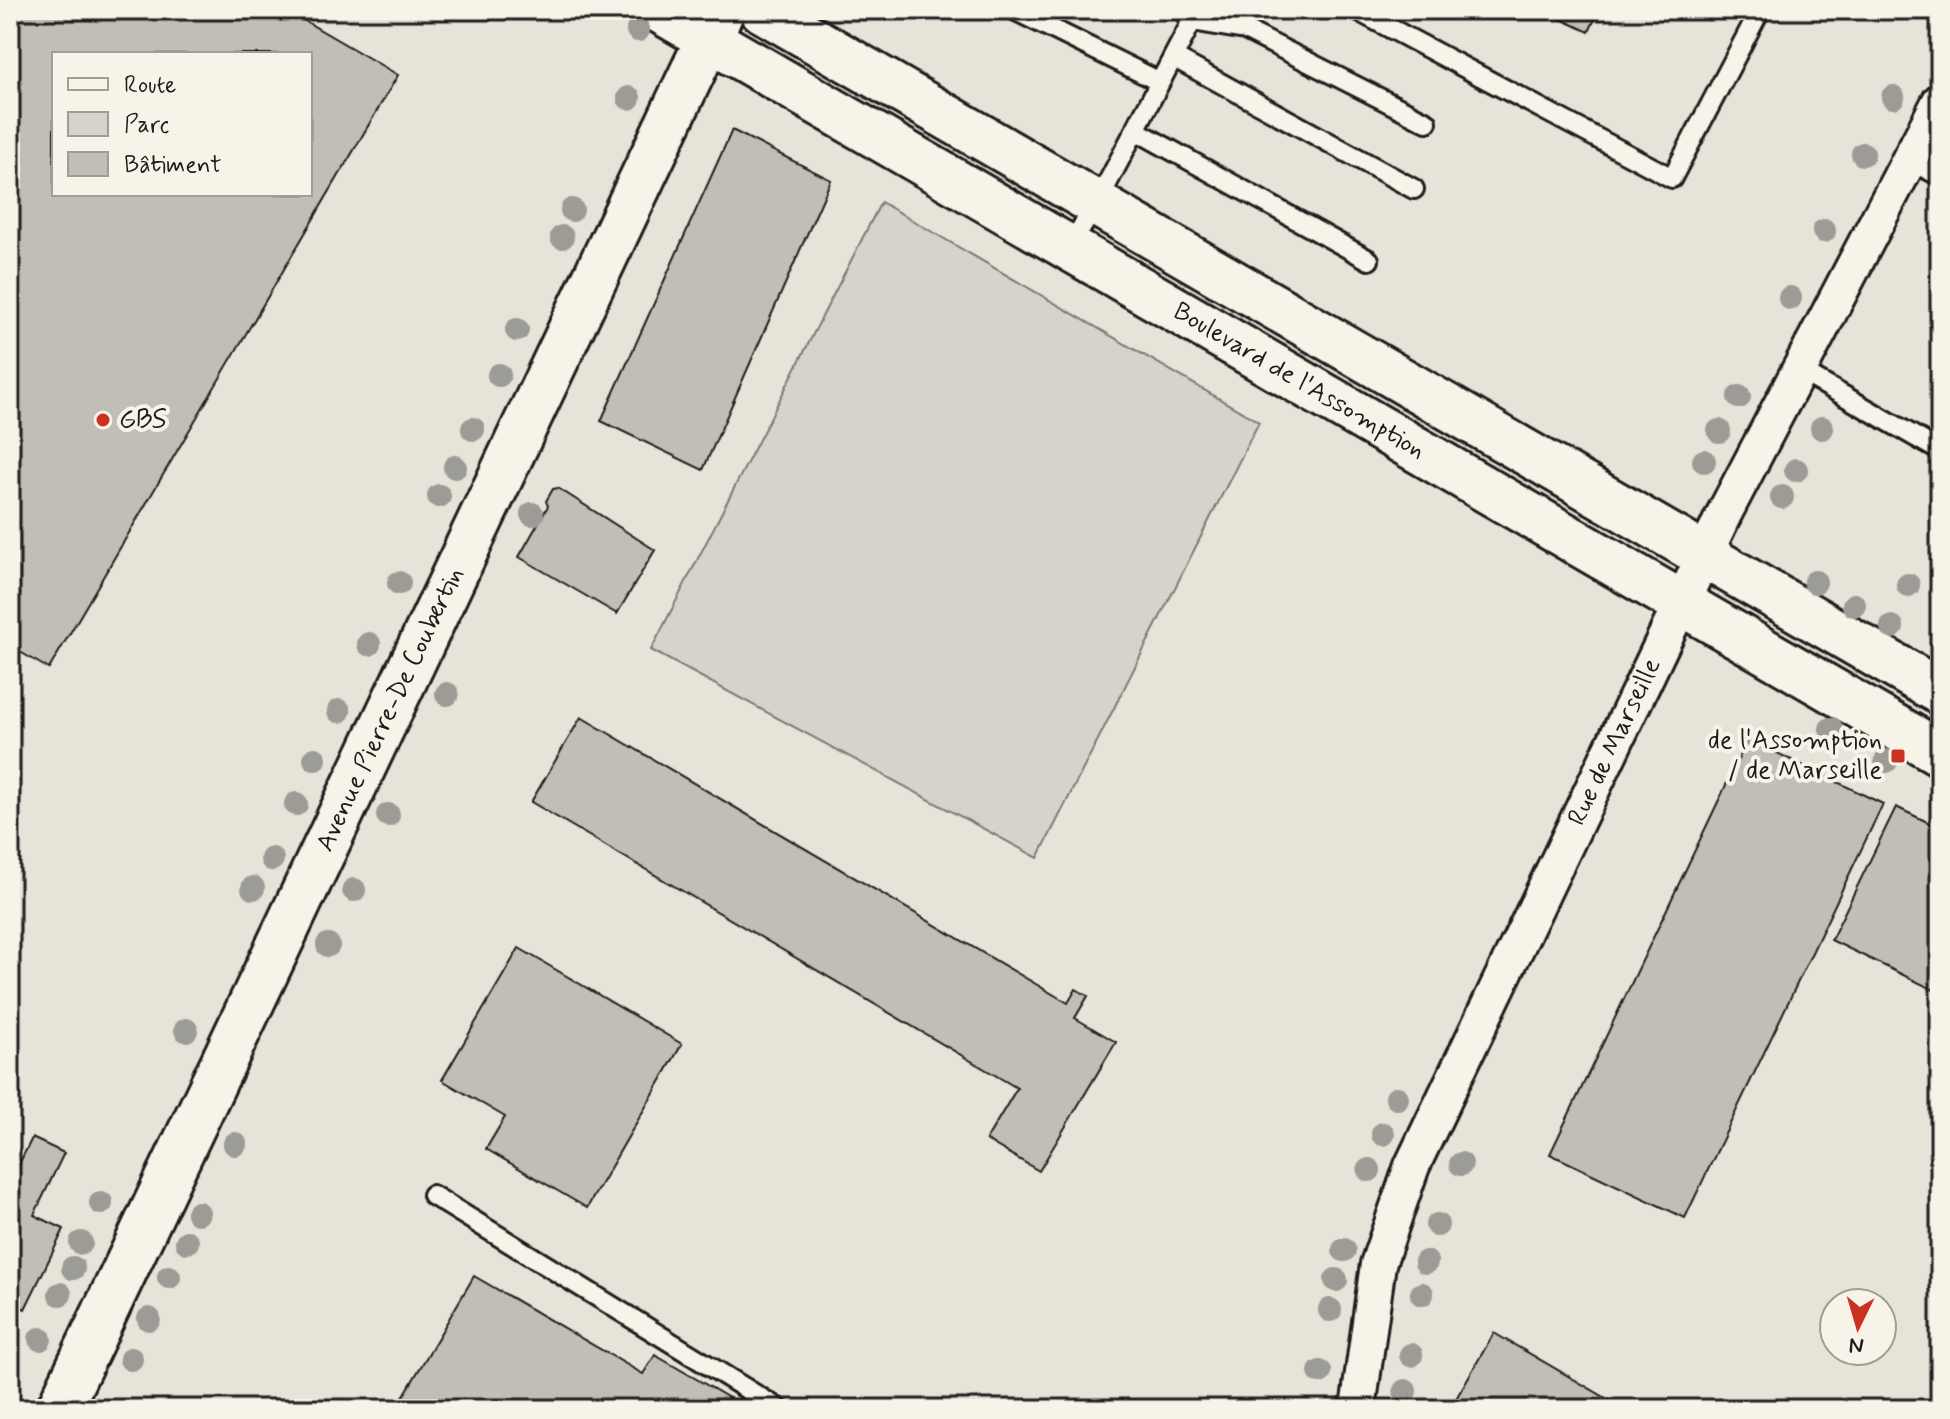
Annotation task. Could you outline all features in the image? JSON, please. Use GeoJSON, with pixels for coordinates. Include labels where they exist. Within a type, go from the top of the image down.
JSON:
{"type":"FeatureCollection","features":[{"type":"Feature","properties":{"kind":"street","name":"Boulevard de l'Assomption"},"geometry":{"type":"LineString","coordinates":[[659,10],[715,25],[1067,250],[1682,601],[1940,753]]}},
{"type":"Feature","properties":{"kind":"street","name":"Boulevard de l'Assomption"},"geometry":{"type":"LineString","coordinates":[[762,10],[1940,692]]}},
{"type":"Feature","properties":{"kind":"street","name":"Avenue Pierre-De Coubertin"},"geometry":{"type":"LineString","coordinates":[[59,1409],[715,25]]}},
{"type":"Feature","properties":{"kind":"street","name":"Rue de Marseille"},"geometry":{"type":"LineString","coordinates":[[1358,1409],[1378,1264],[1412,1166],[1705,554],[1940,101]]}},
{"type":"Feature","properties":{"kind":"lane"},"geometry":{"type":"LineString","coordinates":[[1014,10],[1160,82]]}},
{"type":"Feature","properties":{"kind":"lane"},"geometry":{"type":"LineString","coordinates":[[1356,10],[1672,178],[1760,10]]}},
{"type":"Feature","properties":{"kind":"lane"},"geometry":{"type":"LineString","coordinates":[[1067,250],[1096,205],[1173,57],[1187,16],[1245,30],[1427,122]]}},
{"type":"Feature","properties":{"kind":"lane"},"geometry":{"type":"LineString","coordinates":[[1173,57],[1414,189]]}},
{"type":"Feature","properties":{"kind":"lane"},"geometry":{"type":"LineString","coordinates":[[1135,130],[1369,260]]}},
{"type":"Feature","properties":{"kind":"lane"},"geometry":{"type":"LineString","coordinates":[[1909,160],[1940,176]]}},
{"type":"Feature","properties":{"kind":"lane"},"geometry":{"type":"LineString","coordinates":[[1799,370],[1940,451]]}},
{"type":"Feature","properties":{"kind":"lane"},"geometry":{"type":"LineString","coordinates":[[432,1195],[779,1409]]}},
{"type":"Feature","properties":{"kind":"shaded area"},"geometry":{"type":"Polygon","coordinates":[[[10,10],[1940,10],[1940,1409],[10,1409],[10,10]]]}},
{"type":"Feature","properties":{"kind":"green space"},"geometry":{"type":"Polygon","coordinates":[[[881,202],[1259,422],[1038,858],[651,650],[881,202]]]}},
{"type":"Feature","properties":{"kind":"building","name":"GBS"},"geometry":{"type":"Polygon","coordinates":[[[10,10],[286,10],[398,75],[49,669],[10,646],[10,10]]]}},
{"type":"Feature","properties":{"kind":"building"},"geometry":{"type":"Polygon","coordinates":[[[1541,10],[1599,10],[1589,32],[1541,10]]]}},
{"type":"Feature","properties":{"kind":"building"},"geometry":{"type":"Polygon","coordinates":[[[732,130],[831,180],[703,470],[601,421],[732,130]]]}},
{"type":"Feature","properties":{"kind":"building"},"geometry":{"type":"Polygon","coordinates":[[[558,488],[655,550],[617,614],[519,557],[548,506],[546,501],[553,489],[558,488]]]}},
{"type":"Feature","properties":{"kind":"building"},"geometry":{"type":"Polygon","coordinates":[[[581,717],[1068,1003],[1076,989],[1088,996],[1075,1018],[1116,1042],[1039,1171],[986,1140],[1017,1088],[531,802],[581,717]]]}},
{"type":"Feature","properties":{"kind":"building"},"geometry":{"type":"Polygon","coordinates":[[[1748,739],[1883,804],[1685,1218],[1550,1154],[1748,739]]]}},
{"type":"Feature","properties":{"kind":"building"},"geometry":{"type":"Polygon","coordinates":[[[1896,807],[1940,828],[1940,993],[1831,940],[1896,807]]]}},
{"type":"Feature","properties":{"kind":"building"},"geometry":{"type":"Polygon","coordinates":[[[519,948],[682,1044],[587,1208],[486,1149],[505,1117],[442,1080],[519,948]]]}},
{"type":"Feature","properties":{"kind":"building"},"geometry":{"type":"Polygon","coordinates":[[[32,1138],[64,1153],[34,1215],[64,1229],[25,1309],[10,1302],[10,1182],[32,1138]]]}},
{"type":"Feature","properties":{"kind":"building"},"geometry":{"type":"Polygon","coordinates":[[[474,1276],[643,1374],[655,1355],[748,1409],[396,1409],[474,1276]]]}},
{"type":"Feature","properties":{"kind":"building"},"geometry":{"type":"Polygon","coordinates":[[[1494,1333],[1625,1409],[1450,1409],[1494,1333]]]}},
{"type":"Feature","properties":{"kind":"place","name":"GBS"},"geometry":{"type":"Point","coordinates":[103,420]}},
{"type":"Feature","properties":{"kind":"place","name":"de l'Assomption / de Marseille"},"geometry":{"type":"Point","coordinates":[1898,756]}}]}
